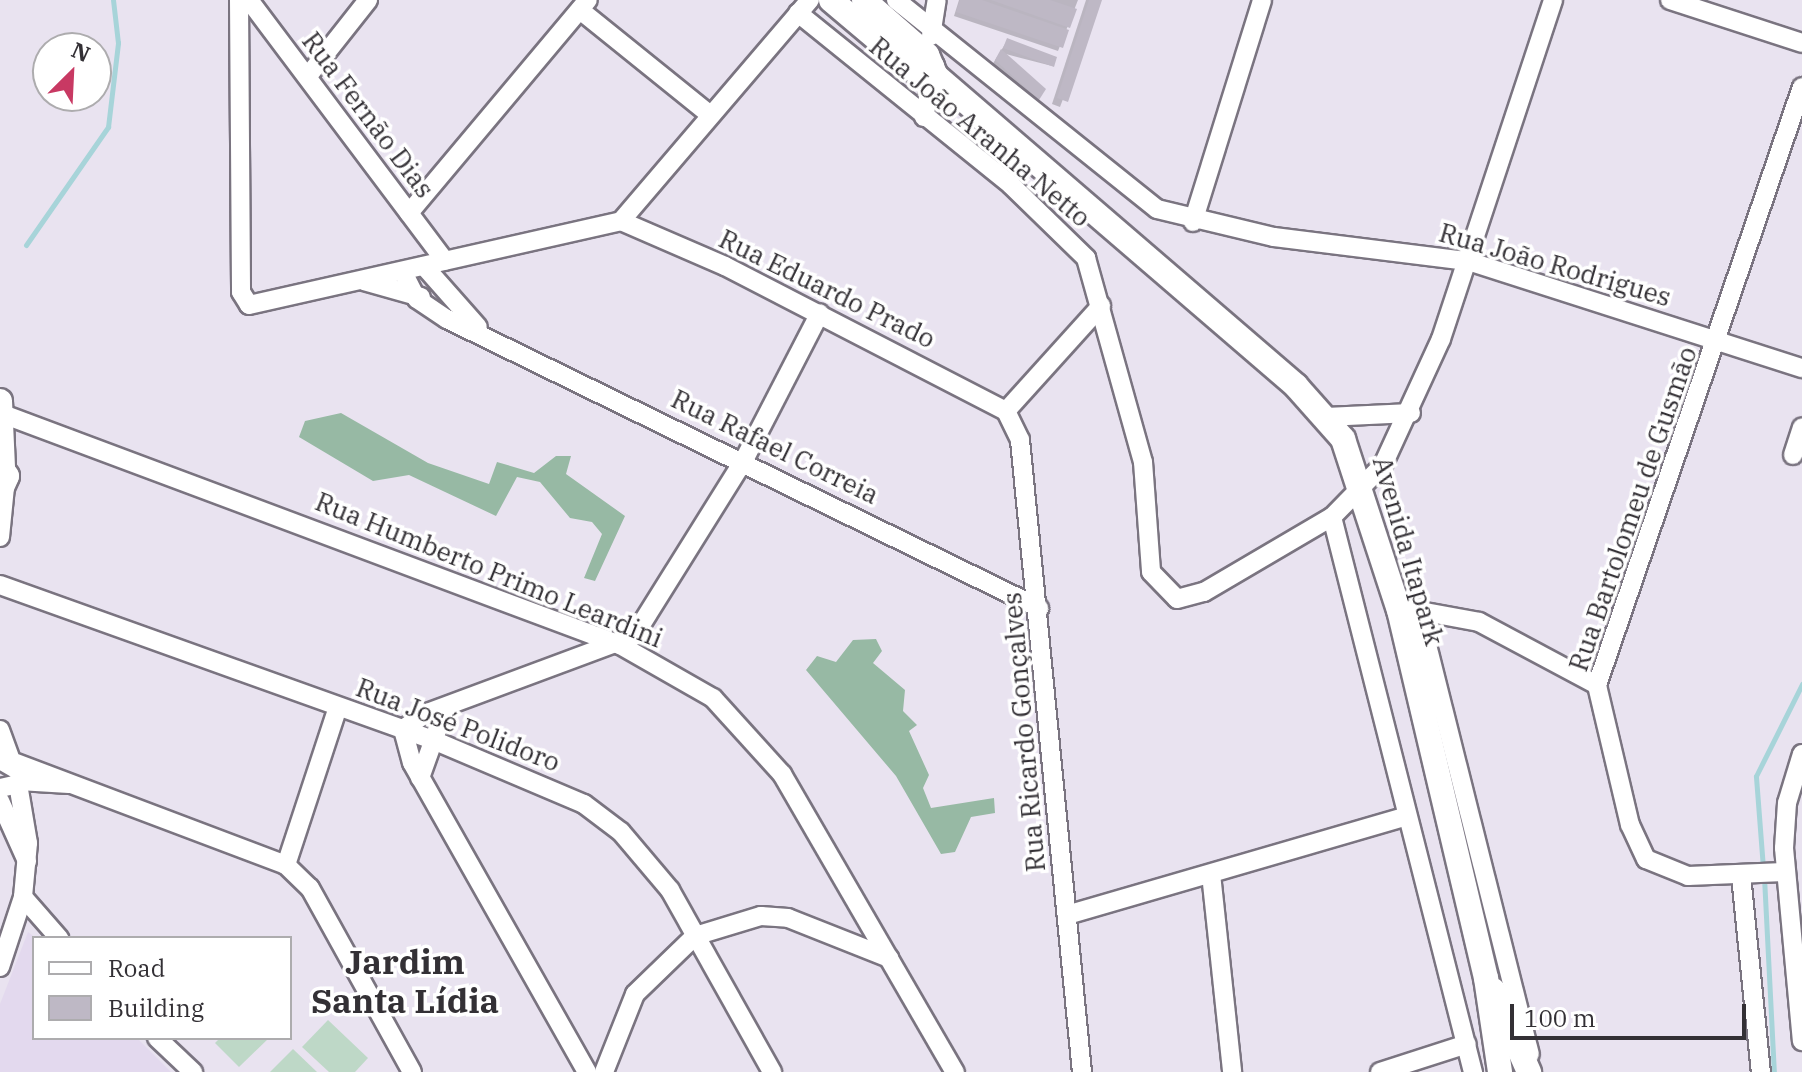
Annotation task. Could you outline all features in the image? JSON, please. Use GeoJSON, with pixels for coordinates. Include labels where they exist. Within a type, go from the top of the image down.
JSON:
{"type":"FeatureCollection","features":[{"type":"Feature","properties":{"kind":"main road","name":"Avenida Itapark"},"geometry":{"type":"LineString","coordinates":[[831,0],[914,70],[936,76]]}},
{"type":"Feature","properties":{"kind":"main road","name":"Avenida Itapark"},"geometry":{"type":"LineString","coordinates":[[864,0],[927,55],[936,76],[1326,417],[1364,488],[1408,610],[1486,978],[1500,1072]]}},
{"type":"Feature","properties":{"kind":"main road"},"geometry":{"type":"LineString","coordinates":[[1,409],[2,478]]}},
{"type":"Feature","properties":{"kind":"main road"},"geometry":{"type":"LineString","coordinates":[[1486,978],[1532,1072]]}},
{"type":"Feature","properties":{"kind":"street"},"geometry":{"type":"LineString","coordinates":[[239,0],[246,304],[364,281],[621,221],[804,7]]}},
{"type":"Feature","properties":{"kind":"street","name":"Rua Fernão Dias"},"geometry":{"type":"LineString","coordinates":[[249,0],[445,261]]}},
{"type":"Feature","properties":{"kind":"street"},"geometry":{"type":"LineString","coordinates":[[308,76],[368,0]]}},
{"type":"Feature","properties":{"kind":"street","name":"Rua João Rodrigues"},"geometry":{"type":"LineString","coordinates":[[896,0],[1119,185],[1193,222],[1468,261],[1718,343],[1801,362]]}},
{"type":"Feature","properties":{"kind":"street"},"geometry":{"type":"LineString","coordinates":[[924,117],[936,76],[929,27],[937,0]]}},
{"type":"Feature","properties":{"kind":"street"},"geometry":{"type":"LineString","coordinates":[[1193,222],[1262,0]]}},
{"type":"Feature","properties":{"kind":"street","name":"Rua João Aranha Netto"},"geometry":{"type":"LineString","coordinates":[[804,7],[924,117],[1063,231],[1086,258],[1143,462],[1151,572],[1161,590],[1190,598],[1332,517],[1364,488],[1411,413],[1468,261],[1553,0]]}},
{"type":"Feature","properties":{"kind":"street"},"geometry":{"type":"LineString","coordinates":[[1670,0],[1802,43]]}},
{"type":"Feature","properties":{"kind":"street"},"geometry":{"type":"LineString","coordinates":[[409,213],[584,5],[710,115]]}},
{"type":"Feature","properties":{"kind":"street","name":"Rua Bartolomeu de Gusmão"},"geometry":{"type":"LineString","coordinates":[[1761,875],[1680,874],[1646,859],[1626,810],[1597,685],[1718,343],[1802,87]]}},
{"type":"Feature","properties":{"kind":"street","name":"Rua Eduardo Prado"},"geometry":{"type":"LineString","coordinates":[[621,221],[820,313],[1006,411]]}},
{"type":"Feature","properties":{"kind":"street"},"geometry":{"type":"LineString","coordinates":[[445,261],[455,305]]}},
{"type":"Feature","properties":{"kind":"street","name":"Rua Rafael Correia"},"geometry":{"type":"LineString","coordinates":[[424,266],[433,283],[486,334]]}},
{"type":"Feature","properties":{"kind":"street"},"geometry":{"type":"LineString","coordinates":[[403,272],[417,299],[433,283]]}},
{"type":"Feature","properties":{"kind":"street","name":"Rua Rafael Correia"},"geometry":{"type":"LineString","coordinates":[[364,281],[417,299],[1039,608]]}},
{"type":"Feature","properties":{"kind":"street"},"geometry":{"type":"LineString","coordinates":[[1006,411],[1101,306]]}},
{"type":"Feature","properties":{"kind":"street"},"geometry":{"type":"LineString","coordinates":[[587,1072],[420,778],[403,729],[445,708],[620,645],[647,621],[744,460],[820,313]]}},
{"type":"Feature","properties":{"kind":"street","name":"Rua Humberto Primo Leardini"},"geometry":{"type":"LineString","coordinates":[[1,409],[620,645],[713,698],[762,746],[955,1072]]}},
{"type":"Feature","properties":{"kind":"street","name":"Rua Ricardo Gonçalves"},"geometry":{"type":"LineString","coordinates":[[1006,411],[1020,440],[1039,608],[1082,1072]]}},
{"type":"Feature","properties":{"kind":"street"},"geometry":{"type":"LineString","coordinates":[[1326,417],[1411,413]]}},
{"type":"Feature","properties":{"kind":"street"},"geometry":{"type":"LineString","coordinates":[[1793,455],[1802,427]]}},
{"type":"Feature","properties":{"kind":"street"},"geometry":{"type":"LineString","coordinates":[[0,537],[2,478]]}},
{"type":"Feature","properties":{"kind":"street"},"geometry":{"type":"LineString","coordinates":[[1332,517],[1473,1072]]}},
{"type":"Feature","properties":{"kind":"street","name":"Rua José Polidoro"},"geometry":{"type":"LineString","coordinates":[[0,585],[433,740],[584,804],[646,858],[695,936],[772,1072]]}},
{"type":"Feature","properties":{"kind":"street"},"geometry":{"type":"LineString","coordinates":[[1532,1072],[1408,610],[1479,622],[1597,685]]}},
{"type":"Feature","properties":{"kind":"street"},"geometry":{"type":"LineString","coordinates":[[286,865],[338,707]]}},
{"type":"Feature","properties":{"kind":"street"},"geometry":{"type":"LineString","coordinates":[[420,778],[445,708]]}},
{"type":"Feature","properties":{"kind":"street"},"geometry":{"type":"LineString","coordinates":[[0,730],[27,861],[23,897],[0,967]]}},
{"type":"Feature","properties":{"kind":"street"},"geometry":{"type":"LineString","coordinates":[[1761,1072],[1761,875],[1793,846],[1787,803],[1802,754]]}},
{"type":"Feature","properties":{"kind":"street"},"geometry":{"type":"LineString","coordinates":[[11,773],[76,785],[286,865],[310,888],[412,1072]]}},
{"type":"Feature","properties":{"kind":"street"},"geometry":{"type":"LineString","coordinates":[[0,801],[27,861]]}},
{"type":"Feature","properties":{"kind":"street"},"geometry":{"type":"LineString","coordinates":[[1067,915],[1407,816]]}},
{"type":"Feature","properties":{"kind":"street"},"geometry":{"type":"LineString","coordinates":[[1211,874],[1232,1072]]}},
{"type":"Feature","properties":{"kind":"street"},"geometry":{"type":"LineString","coordinates":[[1761,875],[1802,1041]]}},
{"type":"Feature","properties":{"kind":"street"},"geometry":{"type":"LineString","coordinates":[[23,897],[57,936]]}},
{"type":"Feature","properties":{"kind":"street"},"geometry":{"type":"LineString","coordinates":[[604,1072],[635,994],[695,936],[761,916],[788,918],[889,958]]}},
{"type":"Feature","properties":{"kind":"street"},"geometry":{"type":"LineString","coordinates":[[159,1040],[193,1072]]}},
{"type":"Feature","properties":{"kind":"street"},"geometry":{"type":"LineString","coordinates":[[1380,1072],[1467,1044]]}},
{"type":"Feature","properties":{"kind":"street"},"geometry":{"type":"LineString","coordinates":[[1073,1072],[1082,1052]]}},
{"type":"Feature","properties":{"kind":"shaded area"},"geometry":{"type":"Polygon","coordinates":[[[28,932],[33,936],[32,1040],[139,1040],[171,1072],[0,1072],[0,1004],[28,932]]]}},
{"type":"Feature","properties":{"kind":"green space"},"geometry":{"type":"Polygon","coordinates":[[[341,413],[428,463],[489,484],[497,462],[534,473],[556,456],[571,456],[566,474],[625,516],[595,581],[584,578],[602,534],[592,522],[570,518],[540,482],[517,477],[496,516],[409,475],[373,481],[299,437],[305,421],[341,413]]]}},
{"type":"Feature","properties":{"kind":"green space"},"geometry":{"type":"Polygon","coordinates":[[[876,639],[882,651],[873,663],[905,690],[903,711],[917,725],[909,731],[929,775],[923,788],[931,808],[994,798],[995,813],[971,817],[955,852],[941,854],[896,776],[806,670],[817,656],[836,662],[853,640],[876,639]]]}},
{"type":"Feature","properties":{"kind":"green space"},"geometry":{"type":"Polygon","coordinates":[[[328,1020],[368,1058],[355,1072],[329,1072],[302,1047],[328,1020]]]}},
{"type":"Feature","properties":{"kind":"green space"},"geometry":{"type":"Polygon","coordinates":[[[218,1040],[267,1040],[239,1067],[215,1043],[218,1040]]]}},
{"type":"Feature","properties":{"kind":"green space"},"geometry":{"type":"Polygon","coordinates":[[[293,1049],[317,1072],[270,1072],[293,1049]]]}},
{"type":"Feature","properties":{"kind":"building"},"geometry":{"type":"Polygon","coordinates":[[[960,0],[982,0],[1069,30],[1063,48],[956,12],[960,0]]]}},
{"type":"Feature","properties":{"kind":"building"},"geometry":{"type":"Polygon","coordinates":[[[991,0],[1050,0],[1077,9],[1070,28],[991,0]]]}},
{"type":"Feature","properties":{"kind":"building"},"geometry":{"type":"Polygon","coordinates":[[[1089,0],[1102,0],[1068,102],[1057,98],[1089,0]]]}},
{"type":"Feature","properties":{"kind":"building"},"geometry":{"type":"Polygon","coordinates":[[[1007,38],[1057,57],[1054,67],[1003,48],[1007,38]]]}},
{"type":"Feature","properties":{"kind":"building"},"geometry":{"type":"Polygon","coordinates":[[[1001,49],[1046,89],[1039,100],[995,60],[1001,49]]]}},
{"type":"Feature","properties":{"kind":"waterway"},"geometry":{"type":"LineString","coordinates":[[26,245],[108,127],[118,43],[113,0]]}},
{"type":"Feature","properties":{"kind":"waterway"},"geometry":{"type":"LineString","coordinates":[[1763,868],[1756,776],[1802,684]]}},
{"type":"Feature","properties":{"kind":"waterway"},"geometry":{"type":"LineString","coordinates":[[1764,877],[1774,1072]]}},
{"type":"Feature","properties":{"kind":"district","name":"Jardim Santa Lídia"},"geometry":{"type":"Point","coordinates":[405,980]}}]}
